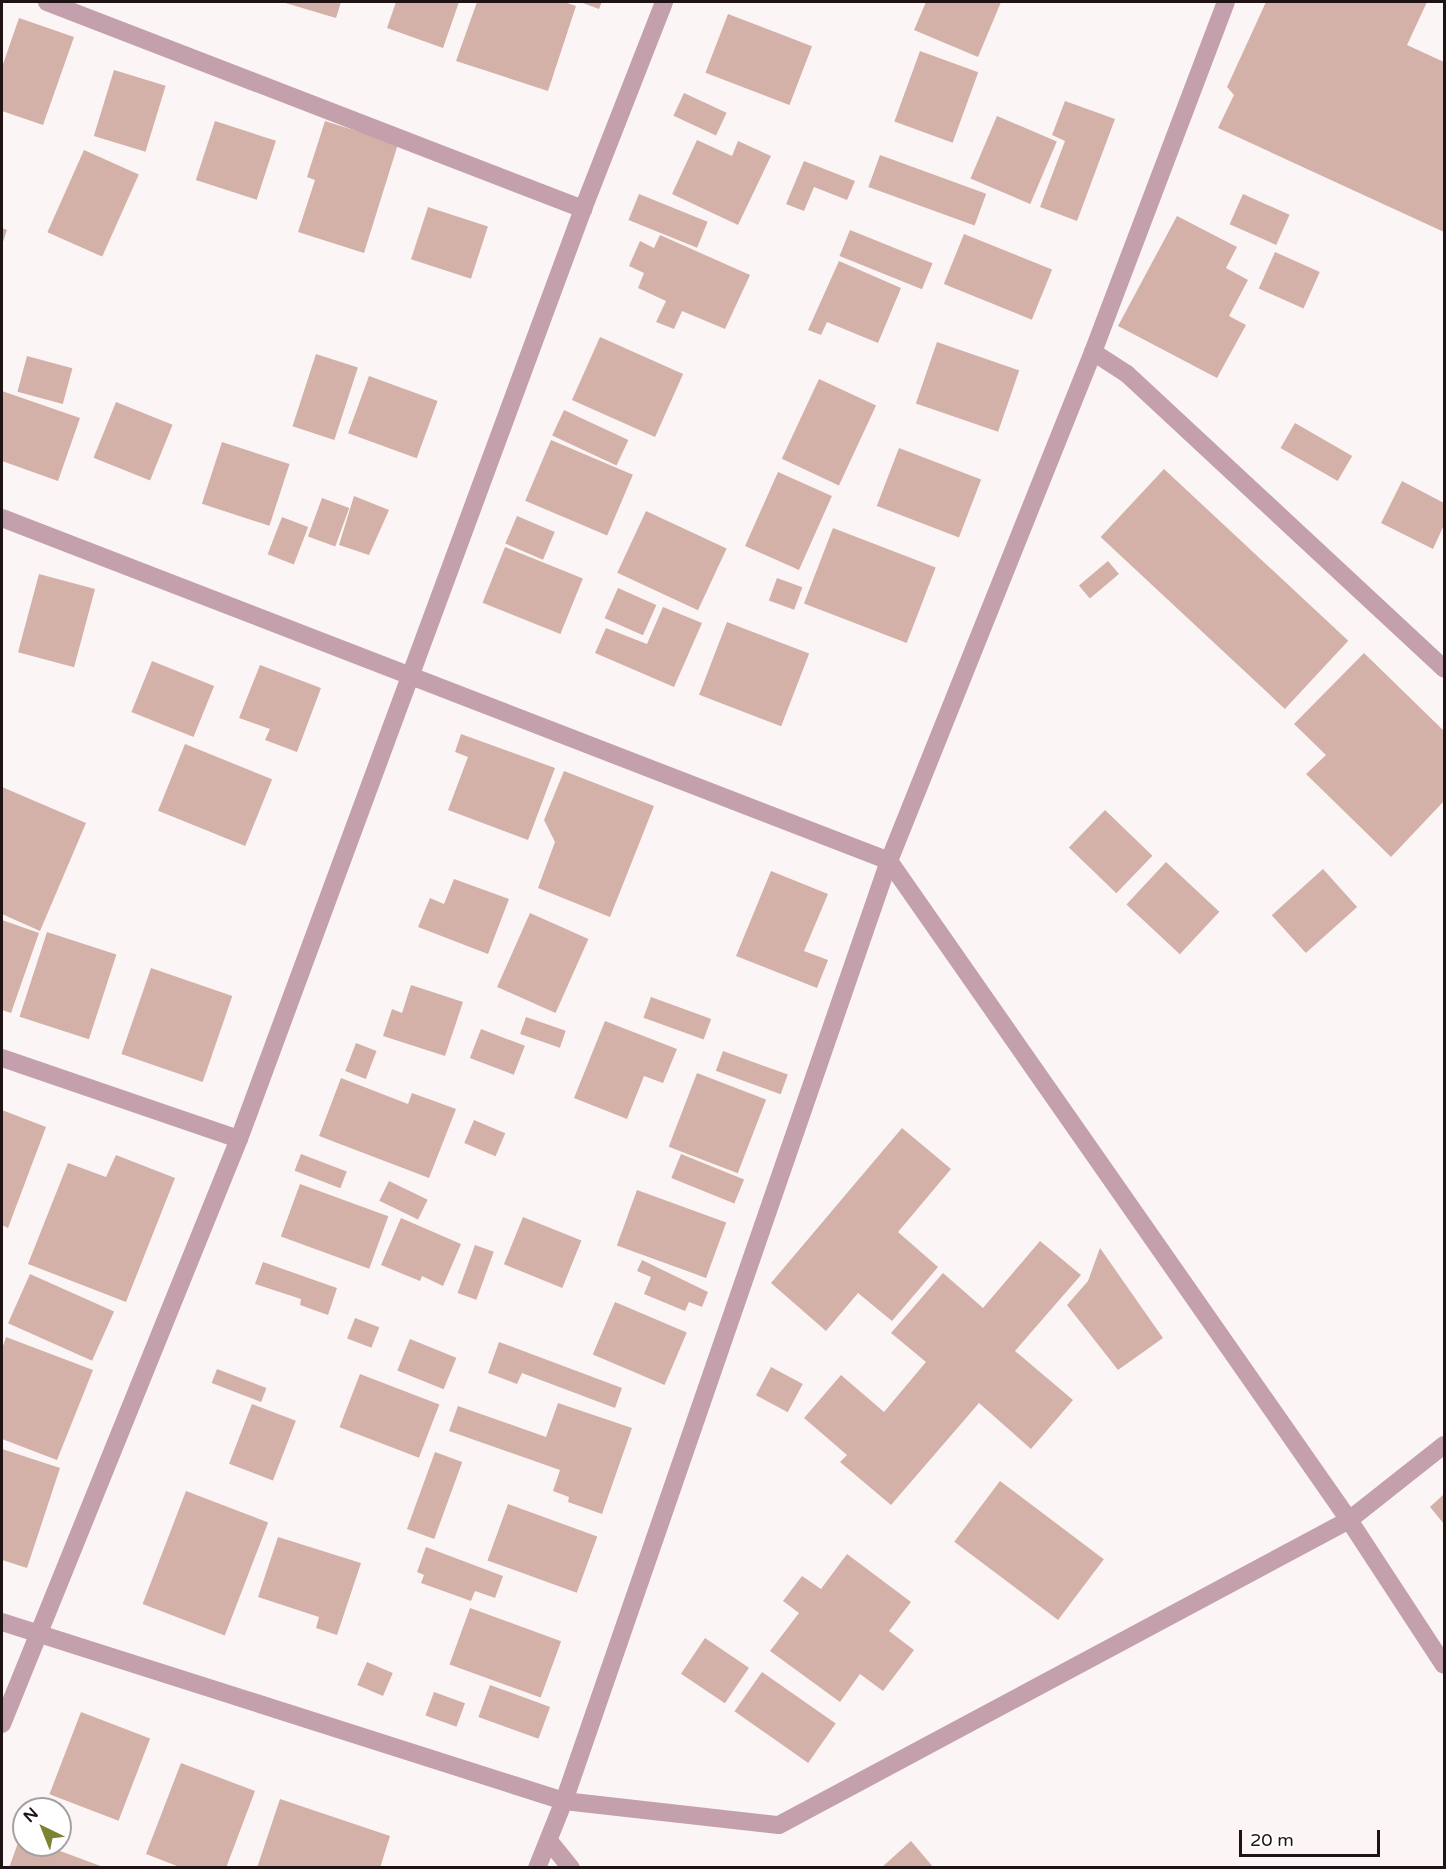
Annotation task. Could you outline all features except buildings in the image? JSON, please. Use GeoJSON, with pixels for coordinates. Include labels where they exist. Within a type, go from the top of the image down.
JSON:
{"type":"FeatureCollection","features":[{"type":"Feature","properties":{"kind":"street"},"geometry":{"type":"LineString","coordinates":[[47,2],[583,209]]}},
{"type":"Feature","properties":{"kind":"street"},"geometry":{"type":"LineString","coordinates":[[2,1724],[36,1635],[239,1139],[583,209],[664,2]]}},
{"type":"Feature","properties":{"kind":"street"},"geometry":{"type":"LineString","coordinates":[[537,1868],[564,1801],[889,861],[1093,352],[1226,2]]}},
{"type":"Feature","properties":{"kind":"street"},"geometry":{"type":"LineString","coordinates":[[1093,352],[1126,374],[1444,669]]}},
{"type":"Feature","properties":{"kind":"street"},"geometry":{"type":"LineString","coordinates":[[2,518],[889,861],[1349,1520],[1444,1665]]}},
{"type":"Feature","properties":{"kind":"street"},"geometry":{"type":"LineString","coordinates":[[2,1058],[239,1139]]}},
{"type":"Feature","properties":{"kind":"street"},"geometry":{"type":"LineString","coordinates":[[2,1622],[36,1635],[564,1801],[779,1825],[1349,1520],[1444,1445]]}},
{"type":"Feature","properties":{"kind":"street"},"geometry":{"type":"LineString","coordinates":[[549,1841],[571,1868]]}}]}
